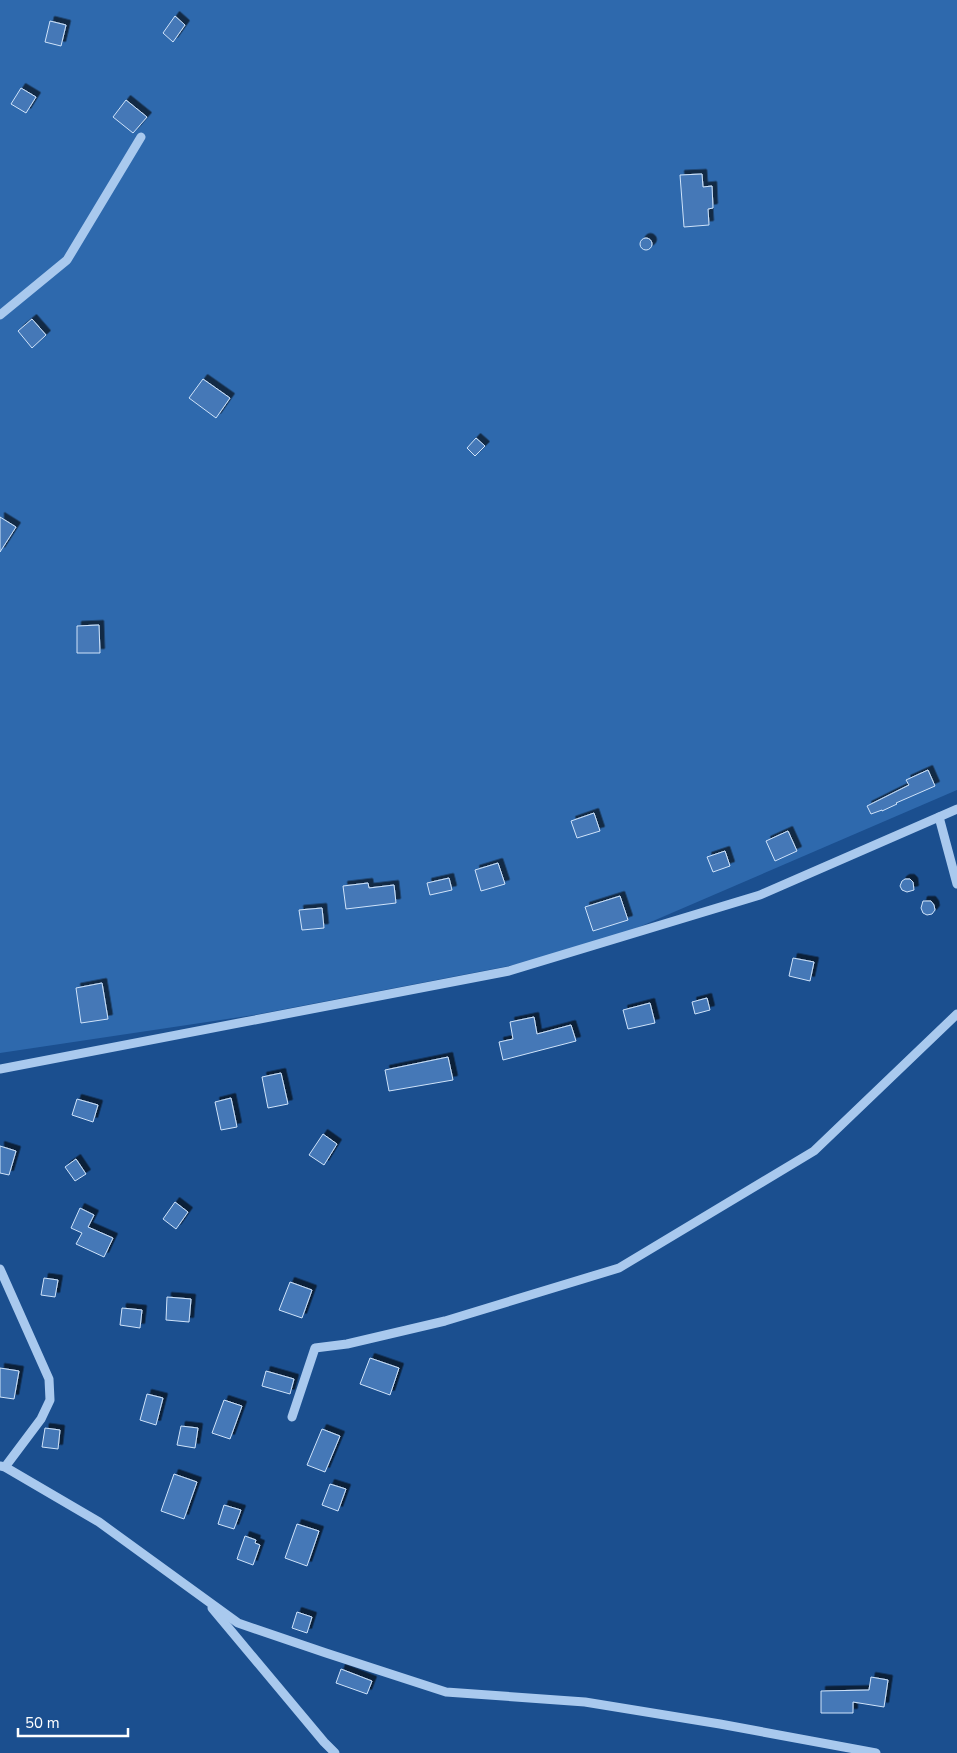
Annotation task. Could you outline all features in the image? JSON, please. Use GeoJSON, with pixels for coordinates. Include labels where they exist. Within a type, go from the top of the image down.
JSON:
{"type":"FeatureCollection","features":[{"type":"Feature","properties":{"kind":"street"},"geometry":{"type":"LineString","coordinates":[[0,315],[66,260],[141,137]]}},
{"type":"Feature","properties":{"kind":"street"},"geometry":{"type":"LineString","coordinates":[[0,1070],[509,971],[760,895],[957,809]]}},
{"type":"Feature","properties":{"kind":"street"},"geometry":{"type":"LineString","coordinates":[[938,817],[957,884]]}},
{"type":"Feature","properties":{"kind":"street"},"geometry":{"type":"LineString","coordinates":[[292,1418],[315,1348],[347,1344],[445,1321],[618,1268],[814,1151],[957,1014]]}},
{"type":"Feature","properties":{"kind":"street"},"geometry":{"type":"LineString","coordinates":[[0,1269],[49,1379],[50,1400],[41,1419],[3,1466],[98,1522],[238,1622],[446,1692],[585,1702],[720,1724],[876,1753]]}},
{"type":"Feature","properties":{"kind":"street"},"geometry":{"type":"LineString","coordinates":[[204,1598],[335,1753]]}},
{"type":"Feature","properties":{"kind":"shaded area"},"geometry":{"type":"Polygon","coordinates":[[[0,0],[957,0],[957,790],[581,952],[254,1015],[0,1053],[0,0]]]}},
{"type":"Feature","properties":{"kind":"building"},"geometry":{"type":"Polygon","coordinates":[[[175,16],[185,25],[173,42],[163,33],[175,16]]]}},
{"type":"Feature","properties":{"kind":"building"},"geometry":{"type":"Polygon","coordinates":[[[50,21],[66,25],[61,46],[45,42],[50,21]]]}},
{"type":"Feature","properties":{"kind":"building"},"geometry":{"type":"Polygon","coordinates":[[[21,88],[36,97],[26,113],[11,104],[21,88]]]}},
{"type":"Feature","properties":{"kind":"building"},"geometry":{"type":"Polygon","coordinates":[[[126,100],[147,117],[133,133],[113,117],[126,100]]]}},
{"type":"Feature","properties":{"kind":"building"},"geometry":{"type":"Polygon","coordinates":[[[702,174],[703,187],[712,186],[713,208],[708,209],[709,225],[684,227],[680,175],[702,174]]]}},
{"type":"Feature","properties":{"kind":"building"},"geometry":{"type":"Polygon","coordinates":[[[648,238],[651,239],[651,249],[644,250],[641,249],[640,242],[641,239],[648,238]]]}},
{"type":"Feature","properties":{"kind":"building"},"geometry":{"type":"Polygon","coordinates":[[[32,319],[46,335],[32,348],[18,331],[32,319]]]}},
{"type":"Feature","properties":{"kind":"building"},"geometry":{"type":"Polygon","coordinates":[[[203,379],[230,398],[216,418],[189,398],[203,379]]]}},
{"type":"Feature","properties":{"kind":"building"},"geometry":{"type":"Polygon","coordinates":[[[476,438],[485,446],[475,456],[467,448],[476,438]]]}},
{"type":"Feature","properties":{"kind":"building"},"geometry":{"type":"Polygon","coordinates":[[[0,517],[16,527],[0,552],[0,517]]]}},
{"type":"Feature","properties":{"kind":"building"},"geometry":{"type":"Polygon","coordinates":[[[99,625],[100,653],[77,653],[77,626],[99,625]]]}},
{"type":"Feature","properties":{"kind":"building"},"geometry":{"type":"Polygon","coordinates":[[[928,770],[935,786],[882,811],[871,814],[867,806],[909,785],[906,780],[928,770]]]}},
{"type":"Feature","properties":{"kind":"building"},"geometry":{"type":"Polygon","coordinates":[[[594,813],[600,831],[577,838],[571,821],[594,813]]]}},
{"type":"Feature","properties":{"kind":"building"},"geometry":{"type":"Polygon","coordinates":[[[788,831],[797,851],[775,861],[766,841],[788,831]]]}},
{"type":"Feature","properties":{"kind":"building"},"geometry":{"type":"Polygon","coordinates":[[[725,851],[730,866],[713,872],[707,857],[725,851]]]}},
{"type":"Feature","properties":{"kind":"building"},"geometry":{"type":"Polygon","coordinates":[[[498,863],[505,884],[481,891],[475,870],[498,863]]]}},
{"type":"Feature","properties":{"kind":"building"},"geometry":{"type":"Polygon","coordinates":[[[449,878],[452,890],[430,895],[427,883],[449,878]]]}},
{"type":"Feature","properties":{"kind":"building"},"geometry":{"type":"Polygon","coordinates":[[[905,879],[910,879],[913,882],[914,890],[907,892],[902,890],[900,886],[905,879]]]}},
{"type":"Feature","properties":{"kind":"building"},"geometry":{"type":"Polygon","coordinates":[[[368,883],[369,888],[394,885],[396,903],[346,909],[343,886],[368,883]]]}},
{"type":"Feature","properties":{"kind":"building"},"geometry":{"type":"Polygon","coordinates":[[[620,896],[628,920],[593,931],[585,907],[620,896]]]}},
{"type":"Feature","properties":{"kind":"building"},"geometry":{"type":"Polygon","coordinates":[[[923,901],[931,901],[934,905],[935,910],[932,914],[927,915],[923,913],[921,908],[923,901]]]}},
{"type":"Feature","properties":{"kind":"building"},"geometry":{"type":"Polygon","coordinates":[[[322,908],[324,928],[302,930],[299,910],[322,908]]]}},
{"type":"Feature","properties":{"kind":"building"},"geometry":{"type":"Polygon","coordinates":[[[793,958],[814,962],[810,981],[789,976],[793,958]]]}},
{"type":"Feature","properties":{"kind":"building"},"geometry":{"type":"Polygon","coordinates":[[[102,983],[108,1019],[81,1023],[76,988],[102,983]]]}},
{"type":"Feature","properties":{"kind":"building"},"geometry":{"type":"Polygon","coordinates":[[[707,998],[710,1010],[695,1014],[692,1002],[707,998]]]}},
{"type":"Feature","properties":{"kind":"building"},"geometry":{"type":"Polygon","coordinates":[[[650,1003],[655,1023],[628,1029],[623,1010],[650,1003]]]}},
{"type":"Feature","properties":{"kind":"building"},"geometry":{"type":"Polygon","coordinates":[[[534,1017],[537,1034],[571,1025],[576,1041],[503,1060],[499,1042],[513,1039],[510,1022],[534,1017]]]}},
{"type":"Feature","properties":{"kind":"building"},"geometry":{"type":"Polygon","coordinates":[[[448,1057],[453,1080],[389,1091],[385,1070],[448,1057]]]}},
{"type":"Feature","properties":{"kind":"building"},"geometry":{"type":"Polygon","coordinates":[[[281,1073],[288,1104],[268,1108],[262,1077],[281,1073]]]}},
{"type":"Feature","properties":{"kind":"building"},"geometry":{"type":"Polygon","coordinates":[[[231,1098],[237,1127],[221,1130],[215,1102],[231,1098]]]}},
{"type":"Feature","properties":{"kind":"building"},"geometry":{"type":"Polygon","coordinates":[[[77,1099],[98,1105],[93,1122],[72,1115],[77,1099]]]}},
{"type":"Feature","properties":{"kind":"building"},"geometry":{"type":"Polygon","coordinates":[[[323,1134],[337,1144],[324,1165],[309,1155],[323,1134]]]}},
{"type":"Feature","properties":{"kind":"building"},"geometry":{"type":"Polygon","coordinates":[[[0,1146],[16,1151],[9,1175],[0,1173],[0,1146]]]}},
{"type":"Feature","properties":{"kind":"building"},"geometry":{"type":"Polygon","coordinates":[[[76,1159],[86,1174],[75,1181],[65,1167],[76,1159]]]}},
{"type":"Feature","properties":{"kind":"building"},"geometry":{"type":"Polygon","coordinates":[[[175,1202],[188,1212],[176,1229],[163,1219],[175,1202]]]}},
{"type":"Feature","properties":{"kind":"building"},"geometry":{"type":"Polygon","coordinates":[[[80,1208],[94,1215],[88,1227],[113,1238],[104,1257],[76,1244],[82,1233],[71,1228],[80,1208]]]}},
{"type":"Feature","properties":{"kind":"building"},"geometry":{"type":"Polygon","coordinates":[[[44,1278],[58,1280],[55,1297],[41,1295],[44,1278]]]}},
{"type":"Feature","properties":{"kind":"building"},"geometry":{"type":"Polygon","coordinates":[[[290,1282],[312,1290],[302,1318],[279,1310],[290,1282]]]}},
{"type":"Feature","properties":{"kind":"building"},"geometry":{"type":"Polygon","coordinates":[[[167,1297],[191,1299],[189,1322],[166,1320],[167,1297]]]}},
{"type":"Feature","properties":{"kind":"building"},"geometry":{"type":"Polygon","coordinates":[[[122,1308],[142,1310],[140,1328],[120,1325],[122,1308]]]}},
{"type":"Feature","properties":{"kind":"building"},"geometry":{"type":"Polygon","coordinates":[[[370,1358],[399,1368],[390,1395],[360,1384],[370,1358]]]}},
{"type":"Feature","properties":{"kind":"building"},"geometry":{"type":"Polygon","coordinates":[[[0,1368],[19,1371],[14,1399],[0,1397],[0,1368]]]}},
{"type":"Feature","properties":{"kind":"building"},"geometry":{"type":"Polygon","coordinates":[[[266,1371],[294,1379],[290,1394],[262,1386],[266,1371]]]}},
{"type":"Feature","properties":{"kind":"building"},"geometry":{"type":"Polygon","coordinates":[[[147,1394],[163,1398],[156,1425],[140,1420],[147,1394]]]}},
{"type":"Feature","properties":{"kind":"building"},"geometry":{"type":"Polygon","coordinates":[[[224,1400],[242,1406],[230,1439],[212,1433],[224,1400]]]}},
{"type":"Feature","properties":{"kind":"building"},"geometry":{"type":"Polygon","coordinates":[[[181,1426],[198,1428],[195,1448],[177,1445],[181,1426]]]}},
{"type":"Feature","properties":{"kind":"building"},"geometry":{"type":"Polygon","coordinates":[[[45,1428],[60,1430],[58,1449],[42,1447],[45,1428]]]}},
{"type":"Feature","properties":{"kind":"building"},"geometry":{"type":"Polygon","coordinates":[[[322,1429],[340,1436],[325,1472],[307,1465],[322,1429]]]}},
{"type":"Feature","properties":{"kind":"building"},"geometry":{"type":"Polygon","coordinates":[[[174,1474],[197,1482],[184,1519],[161,1511],[174,1474]]]}},
{"type":"Feature","properties":{"kind":"building"},"geometry":{"type":"Polygon","coordinates":[[[330,1484],[346,1489],[338,1511],[322,1505],[330,1484]]]}},
{"type":"Feature","properties":{"kind":"building"},"geometry":{"type":"Polygon","coordinates":[[[224,1505],[241,1510],[234,1529],[218,1524],[224,1505]]]}},
{"type":"Feature","properties":{"kind":"building"},"geometry":{"type":"Polygon","coordinates":[[[297,1524],[319,1531],[307,1566],[285,1558],[297,1524]]]}},
{"type":"Feature","properties":{"kind":"building"},"geometry":{"type":"Polygon","coordinates":[[[245,1536],[256,1540],[255,1543],[260,1545],[253,1565],[237,1559],[245,1536]]]}},
{"type":"Feature","properties":{"kind":"building"},"geometry":{"type":"Polygon","coordinates":[[[297,1612],[312,1617],[307,1633],[292,1628],[297,1612]]]}},
{"type":"Feature","properties":{"kind":"building"},"geometry":{"type":"Polygon","coordinates":[[[341,1669],[372,1681],[367,1694],[336,1683],[341,1669]]]}},
{"type":"Feature","properties":{"kind":"building"},"geometry":{"type":"Polygon","coordinates":[[[871,1677],[888,1680],[884,1707],[853,1702],[853,1713],[821,1713],[821,1691],[869,1690],[871,1677]]]}}]}
